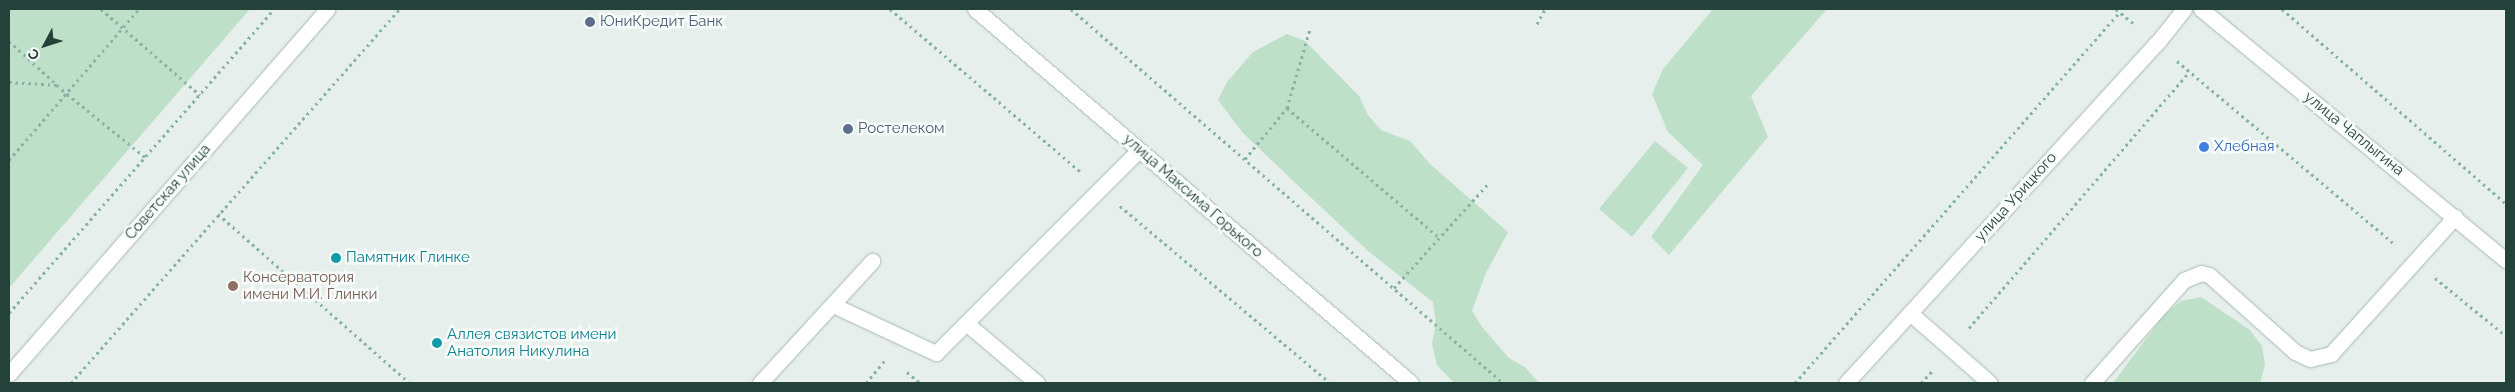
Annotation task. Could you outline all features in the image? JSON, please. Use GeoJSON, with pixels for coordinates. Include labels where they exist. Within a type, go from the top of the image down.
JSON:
{"type":"FeatureCollection","features":[{"type":"Feature","properties":{"kind":"street","name":"Советская улица"},"geometry":{"type":"LineString","coordinates":[[9,374],[327,9]]}},
{"type":"Feature","properties":{"kind":"street","name":"улица Максима Горького"},"geometry":{"type":"LineString","coordinates":[[975,9],[1412,383]]}},
{"type":"Feature","properties":{"kind":"street","name":"улица Урицкого"},"geometry":{"type":"LineString","coordinates":[[1846,383],[2157,42],[2184,9]]}},
{"type":"Feature","properties":{"kind":"street","name":"улица Чаплыгина"},"geometry":{"type":"LineString","coordinates":[[2201,9],[2506,260]]}},
{"type":"Feature","properties":{"kind":"street"},"geometry":{"type":"LineString","coordinates":[[833,305],[936,353],[1139,150]]}},
{"type":"Feature","properties":{"kind":"street"},"geometry":{"type":"LineString","coordinates":[[2092,383],[2191,275],[2209,275],[2295,352],[2318,359],[2330,354],[2455,217]]}},
{"type":"Feature","properties":{"kind":"street"},"geometry":{"type":"LineString","coordinates":[[760,383],[872,261]]}},
{"type":"Feature","properties":{"kind":"street"},"geometry":{"type":"LineString","coordinates":[[1910,313],[1990,383]]}},
{"type":"Feature","properties":{"kind":"street"},"geometry":{"type":"LineString","coordinates":[[966,323],[1037,383]]}},
{"type":"Feature","properties":{"kind":"path"},"geometry":{"type":"LineString","coordinates":[[101,9],[200,95]]}},
{"type":"Feature","properties":{"kind":"path"},"geometry":{"type":"LineString","coordinates":[[9,160],[124,29],[139,9]]}},
{"type":"Feature","properties":{"kind":"path"},"geometry":{"type":"LineString","coordinates":[[9,313],[274,9]]}},
{"type":"Feature","properties":{"kind":"path"},"geometry":{"type":"LineString","coordinates":[[71,383],[399,9]]}},
{"type":"Feature","properties":{"kind":"path"},"geometry":{"type":"LineString","coordinates":[[1071,9],[1502,383]]}},
{"type":"Feature","properties":{"kind":"path"},"geometry":{"type":"LineString","coordinates":[[1537,24],[1545,9]]}},
{"type":"Feature","properties":{"kind":"path"},"geometry":{"type":"LineString","coordinates":[[2116,9],[2506,336]]}},
{"type":"Feature","properties":{"kind":"path"},"geometry":{"type":"LineString","coordinates":[[2282,9],[2506,204]]}},
{"type":"Feature","properties":{"kind":"path"},"geometry":{"type":"LineString","coordinates":[[1795,383],[2120,12]]}},
{"type":"Feature","properties":{"kind":"path"},"geometry":{"type":"LineString","coordinates":[[1245,160],[1287,108],[1310,29]]}},
{"type":"Feature","properties":{"kind":"path"},"geometry":{"type":"LineString","coordinates":[[9,40],[68,94],[145,157]]}},
{"type":"Feature","properties":{"kind":"path"},"geometry":{"type":"LineString","coordinates":[[1921,383],[2190,72]]}},
{"type":"Feature","properties":{"kind":"path"},"geometry":{"type":"LineString","coordinates":[[9,82],[59,85]]}},
{"type":"Feature","properties":{"kind":"path"},"geometry":{"type":"LineString","coordinates":[[1287,108],[1440,238]]}},
{"type":"Feature","properties":{"kind":"path"},"geometry":{"type":"LineString","coordinates":[[1394,288],[1487,185]]}},
{"type":"Feature","properties":{"kind":"path"},"geometry":{"type":"LineString","coordinates":[[218,214],[410,383]]}},
{"type":"Feature","properties":{"kind":"path"},"geometry":{"type":"LineString","coordinates":[[866,383],[888,356],[894,362]]}},
{"type":"Feature","properties":{"kind":"path"},"geometry":{"type":"LineString","coordinates":[[901,367],[920,383]]}},
{"type":"Feature","properties":{"kind":"green space"},"geometry":{"type":"Polygon","coordinates":[[[9,9],[250,9],[9,288],[9,9]]]}},
{"type":"Feature","properties":{"kind":"green space"},"geometry":{"type":"Polygon","coordinates":[[[1713,9],[1827,9],[1751,96],[1768,137],[1669,255],[1651,237],[1703,165],[1668,132],[1652,94],[1663,69],[1713,9]]]}},
{"type":"Feature","properties":{"kind":"green space"},"geometry":{"type":"Polygon","coordinates":[[[1287,34],[1305,41],[1359,96],[1368,115],[1381,130],[1410,141],[1430,164],[1508,232],[1485,275],[1472,311],[1482,327],[1509,358],[1526,368],[1539,383],[1454,383],[1437,365],[1432,344],[1436,323],[1433,302],[1368,251],[1289,177],[1243,133],[1218,100],[1227,82],[1253,52],[1287,34]]]}},
{"type":"Feature","properties":{"kind":"green space"},"geometry":{"type":"Polygon","coordinates":[[[1655,141],[1688,168],[1632,237],[1599,209],[1655,141]]]}},
{"type":"Feature","properties":{"kind":"green space"},"geometry":{"type":"Polygon","coordinates":[[[2201,297],[2250,330],[2262,346],[2265,365],[2260,383],[2113,383],[2164,315],[2181,301],[2201,297]]]}},
{"type":"Feature","properties":{"kind":"place","name":"ЮниКредит Банк"},"geometry":{"type":"Point","coordinates":[590,22]}},
{"type":"Feature","properties":{"kind":"place","name":"Ростелеком"},"geometry":{"type":"Point","coordinates":[848,129]}},
{"type":"Feature","properties":{"kind":"place","name":"Хлебная"},"geometry":{"type":"Point","coordinates":[2204,147]}},
{"type":"Feature","properties":{"kind":"place","name":"Памятник Глинке"},"geometry":{"type":"Point","coordinates":[336,258]}},
{"type":"Feature","properties":{"kind":"place","name":"Консерватория имени М.И. Глинки"},"geometry":{"type":"Point","coordinates":[233,286]}},
{"type":"Feature","properties":{"kind":"place","name":"Аллея связистов имени Анатолия Никулина"},"geometry":{"type":"Point","coordinates":[437,343]}}]}
